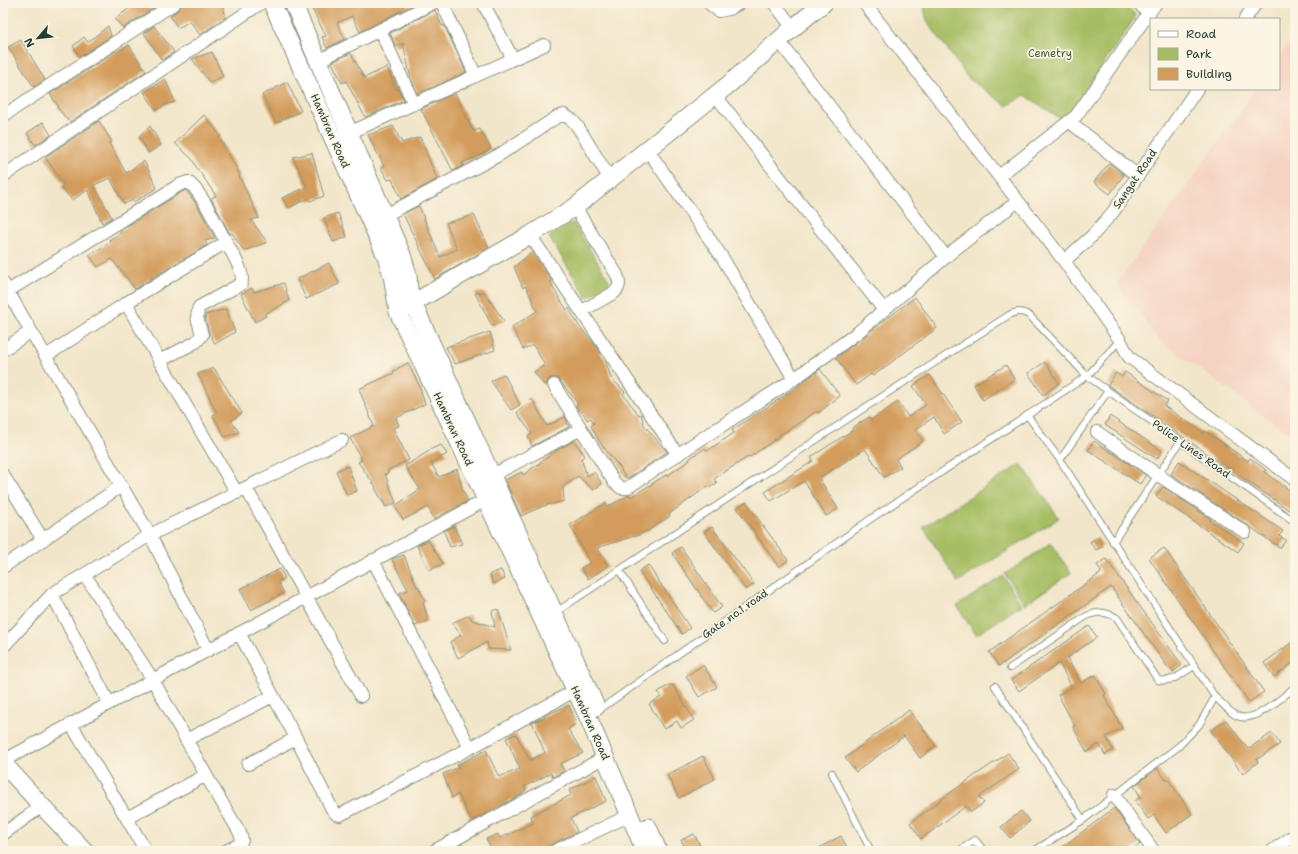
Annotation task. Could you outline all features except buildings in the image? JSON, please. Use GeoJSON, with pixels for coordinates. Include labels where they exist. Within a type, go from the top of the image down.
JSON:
{"type":"FeatureCollection","features":[{"type":"Feature","properties":{"kind":"main road","name":"Hambran Road"},"geometry":{"type":"LineString","coordinates":[[272,3],[386,256],[392,275],[398,312],[485,479]]}},
{"type":"Feature","properties":{"kind":"main road","name":"Hambran Road"},"geometry":{"type":"LineString","coordinates":[[293,3],[405,264],[408,275],[409,290],[413,303],[492,496],[645,851]]}},
{"type":"Feature","properties":{"kind":"main road"},"geometry":{"type":"LineString","coordinates":[[398,312],[575,207],[728,85],[824,3]]}},
{"type":"Feature","properties":{"kind":"main road","name":"Hambran Road"},"geometry":{"type":"LineString","coordinates":[[492,496],[555,613],[658,851]]}},
{"type":"Feature","properties":{"kind":"main road"},"geometry":{"type":"LineString","coordinates":[[3,762],[85,851]]}},
{"type":"Feature","properties":{"kind":"street"},"geometry":{"type":"LineString","coordinates":[[3,116],[175,3]]}},
{"type":"Feature","properties":{"kind":"street"},"geometry":{"type":"LineString","coordinates":[[3,176],[261,3]]}},
{"type":"Feature","properties":{"kind":"street"},"geometry":{"type":"LineString","coordinates":[[318,61],[433,3]]}},
{"type":"Feature","properties":{"kind":"street"},"geometry":{"type":"LineString","coordinates":[[442,3],[476,76]]}},
{"type":"Feature","properties":{"kind":"street"},"geometry":{"type":"LineString","coordinates":[[483,3],[514,59]]}},
{"type":"Feature","properties":{"kind":"street"},"geometry":{"type":"LineString","coordinates":[[709,3],[719,11],[729,9],[740,3]]}},
{"type":"Feature","properties":{"kind":"street"},"geometry":{"type":"LineString","coordinates":[[774,3],[793,28]]}},
{"type":"Feature","properties":{"kind":"street"},"geometry":{"type":"LineString","coordinates":[[864,3],[1064,261],[1120,340],[1129,357],[1295,480]]}},
{"type":"Feature","properties":{"kind":"street"},"geometry":{"type":"LineString","coordinates":[[1139,3],[1148,14]]}},
{"type":"Feature","properties":{"kind":"street"},"geometry":{"type":"LineString","coordinates":[[999,176],[1070,122],[1080,111],[1156,3]]}},
{"type":"Feature","properties":{"kind":"street"},"geometry":{"type":"LineString","coordinates":[[1246,18],[1256,3]]}},
{"type":"Feature","properties":{"kind":"street"},"geometry":{"type":"LineString","coordinates":[[380,30],[414,104]]}},
{"type":"Feature","properties":{"kind":"street"},"geometry":{"type":"LineString","coordinates":[[779,41],[946,257]]}},
{"type":"Feature","properties":{"kind":"street"},"geometry":{"type":"LineString","coordinates":[[349,133],[544,45]]}},
{"type":"Feature","properties":{"kind":"street","name":"Sangat Road"},"geometry":{"type":"LineString","coordinates":[[1064,261],[1102,225],[1113,212],[1196,90]]}},
{"type":"Feature","properties":{"kind":"street"},"geometry":{"type":"LineString","coordinates":[[715,95],[884,310]]}},
{"type":"Feature","properties":{"kind":"street"},"geometry":{"type":"LineString","coordinates":[[384,216],[499,155],[557,117],[564,115],[569,117],[578,127],[610,180]]}},
{"type":"Feature","properties":{"kind":"street"},"geometry":{"type":"LineString","coordinates":[[1070,122],[1138,176]]}},
{"type":"Feature","properties":{"kind":"street"},"geometry":{"type":"LineString","coordinates":[[647,149],[722,257],[794,379]]}},
{"type":"Feature","properties":{"kind":"street"},"geometry":{"type":"LineString","coordinates":[[160,361],[200,339],[202,335],[197,313],[200,307],[241,284],[243,280],[241,270],[202,198],[192,184],[188,182],[184,182],[6,287],[150,535],[208,650]]}},
{"type":"Feature","properties":{"kind":"street"},"geometry":{"type":"LineString","coordinates":[[554,385],[614,482],[623,489],[627,488],[794,379],[857,333],[946,257],[1018,201]]}},
{"type":"Feature","properties":{"kind":"street"},"geometry":{"type":"LineString","coordinates":[[575,207],[617,275],[619,282],[618,289],[582,312]]}},
{"type":"Feature","properties":{"kind":"street"},"geometry":{"type":"LineString","coordinates":[[530,235],[678,455]]}},
{"type":"Feature","properties":{"kind":"street"},"geometry":{"type":"LineString","coordinates":[[46,356],[126,303],[226,242]]}},
{"type":"Feature","properties":{"kind":"street"},"geometry":{"type":"LineString","coordinates":[[126,303],[160,361],[307,597],[361,696]]}},
{"type":"Feature","properties":{"kind":"street"},"geometry":{"type":"LineString","coordinates":[[3,350],[31,331]]}},
{"type":"Feature","properties":{"kind":"street"},"geometry":{"type":"LineString","coordinates":[[485,479],[581,429]]}},
{"type":"Feature","properties":{"kind":"street"},"geometry":{"type":"LineString","coordinates":[[1097,432],[1158,475],[1245,532]]}},
{"type":"Feature","properties":{"kind":"street"},"geometry":{"type":"LineString","coordinates":[[3,647],[52,594],[150,535],[342,440]]}},
{"type":"Feature","properties":{"kind":"street"},"geometry":{"type":"LineString","coordinates":[[3,475],[43,540]]}},
{"type":"Feature","properties":{"kind":"street"},"geometry":{"type":"LineString","coordinates":[[3,567],[121,486]]}},
{"type":"Feature","properties":{"kind":"street"},"geometry":{"type":"LineString","coordinates":[[3,762],[492,496]]}},
{"type":"Feature","properties":{"kind":"street"},"geometry":{"type":"LineString","coordinates":[[373,560],[470,748]]}},
{"type":"Feature","properties":{"kind":"street"},"geometry":{"type":"LineString","coordinates":[[85,575],[153,680],[238,829],[242,840],[240,843],[226,851]]}},
{"type":"Feature","properties":{"kind":"street"},"geometry":{"type":"LineString","coordinates":[[52,594],[109,704]]}},
{"type":"Feature","properties":{"kind":"street"},"geometry":{"type":"LineString","coordinates":[[239,633],[296,738],[332,809],[336,814],[340,815],[470,748],[576,690]]}},
{"type":"Feature","properties":{"kind":"street"},"geometry":{"type":"LineString","coordinates":[[186,740],[273,696]]}},
{"type":"Feature","properties":{"kind":"street"},"geometry":{"type":"LineString","coordinates":[[72,724],[146,851]]}},
{"type":"Feature","properties":{"kind":"street"},"geometry":{"type":"LineString","coordinates":[[248,764],[296,738]]}},
{"type":"Feature","properties":{"kind":"street"},"geometry":{"type":"LineString","coordinates":[[434,851],[605,757]]}},
{"type":"Feature","properties":{"kind":"street"},"geometry":{"type":"LineString","coordinates":[[127,818],[206,775]]}},
{"type":"Feature","properties":{"kind":"street"},"geometry":{"type":"LineString","coordinates":[[1114,796],[1153,851]]}},
{"type":"Feature","properties":{"kind":"street"},"geometry":{"type":"LineString","coordinates":[[3,834],[42,806]]}},
{"type":"Feature","properties":{"kind":"street"},"geometry":{"type":"LineString","coordinates":[[555,851],[630,815]]}},
{"type":"Feature","properties":{"kind":"street"},"geometry":{"type":"LineString","coordinates":[[1272,851],[1295,835]]}},
{"type":"Feature","properties":{"kind":"lane","name":"Police Lines Road"},"geometry":{"type":"LineString","coordinates":[[619,570],[868,404],[984,330],[1016,312],[1023,312],[1034,319],[1087,376],[1295,522]]}},
{"type":"Feature","properties":{"kind":"lane","name":"Gate no.1 road"},"geometry":{"type":"LineString","coordinates":[[598,711],[872,518],[1087,376],[1120,340]]}},
{"type":"Feature","properties":{"kind":"lane"},"geometry":{"type":"LineString","coordinates":[[1060,460],[1108,391]]}},
{"type":"Feature","properties":{"kind":"lane"},"geometry":{"type":"LineString","coordinates":[[1027,415],[1060,460],[1215,697],[1238,716],[1249,718],[1295,688]]}},
{"type":"Feature","properties":{"kind":"lane"},"geometry":{"type":"LineString","coordinates":[[1113,542],[1180,442]]}},
{"type":"Feature","properties":{"kind":"lane"},"geometry":{"type":"LineString","coordinates":[[555,613],[619,570],[665,641]]}},
{"type":"Feature","properties":{"kind":"lane"},"geometry":{"type":"LineString","coordinates":[[1010,668],[1085,617],[1104,612],[1116,618],[1158,680],[1172,680],[1194,666]]}},
{"type":"Feature","properties":{"kind":"lane"},"geometry":{"type":"LineString","coordinates":[[995,686],[1083,820]]}},
{"type":"Feature","properties":{"kind":"lane"},"geometry":{"type":"LineString","coordinates":[[1034,851],[1083,820],[1179,746],[1199,725],[1215,697]]}},
{"type":"Feature","properties":{"kind":"lane"},"geometry":{"type":"LineString","coordinates":[[832,773],[871,851]]}},
{"type":"Feature","properties":{"kind":"lane"},"geometry":{"type":"LineString","coordinates":[[959,851],[975,840],[984,851]]}},
{"type":"Feature","properties":{"kind":"shaded area"},"geometry":{"type":"Polygon","coordinates":[[[1295,35],[1295,438],[1159,340],[1117,283],[1255,90],[1280,90],[1280,56],[1295,35]]]}},
{"type":"Feature","properties":{"kind":"green space","name":"Cemetry"},"geometry":{"type":"Polygon","coordinates":[[[923,3],[1125,3],[1136,16],[1064,121],[1025,95],[1007,106],[968,78],[927,21],[923,3]]]}},
{"type":"Feature","properties":{"kind":"green space"},"geometry":{"type":"Polygon","coordinates":[[[573,222],[611,284],[587,298],[549,237],[573,222]]]}},
{"type":"Feature","properties":{"kind":"green space"},"geometry":{"type":"Polygon","coordinates":[[[1021,464],[1059,518],[958,582],[923,527],[1021,464]]]}},
{"type":"Feature","properties":{"kind":"green space"},"geometry":{"type":"Polygon","coordinates":[[[1051,543],[1071,573],[1025,604],[1005,574],[1051,543]]]}},
{"type":"Feature","properties":{"kind":"green space"},"geometry":{"type":"Polygon","coordinates":[[[1003,576],[1022,605],[976,635],[957,606],[1003,576]]]}}]}
